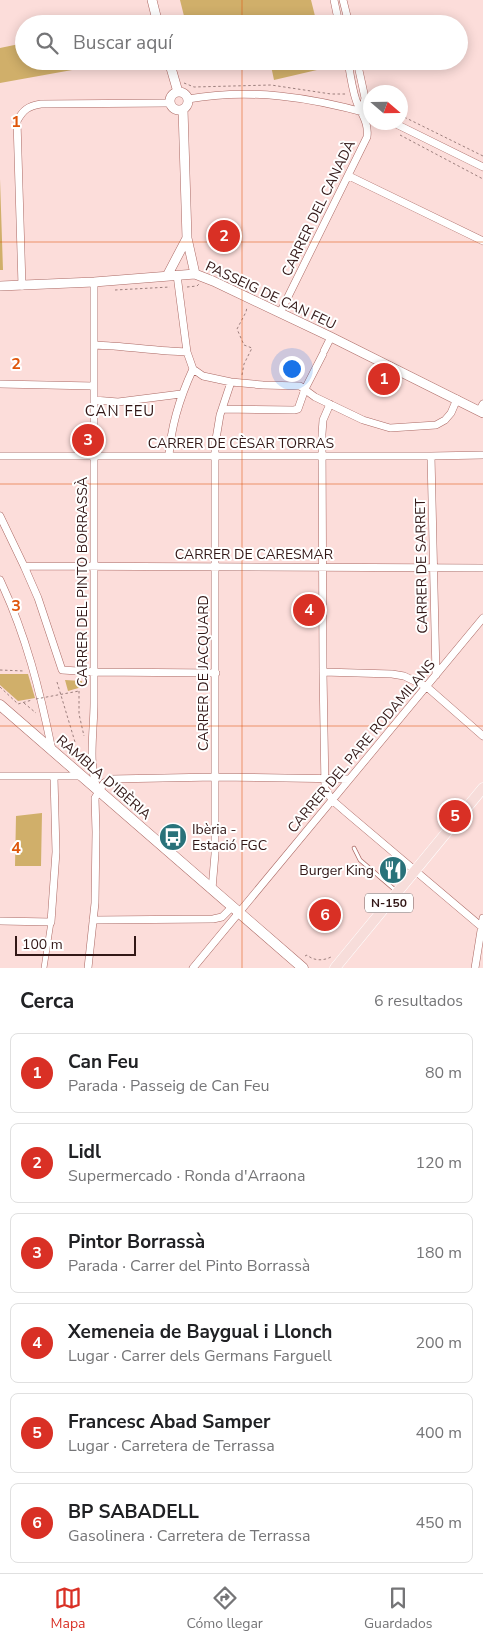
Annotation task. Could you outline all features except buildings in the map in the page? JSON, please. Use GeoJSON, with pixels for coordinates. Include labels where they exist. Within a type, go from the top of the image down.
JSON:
{"type":"FeatureCollection","features":[{"type":"Feature","properties":{"kind":"main road","name":"RAMBLA D'IBÈRIA"},"geometry":{"type":"LineString","coordinates":[[0,705],[303,968]]}},
{"type":"Feature","properties":{"kind":"main road","name":"N-150"},"geometry":{"type":"LineString","coordinates":[[335,968],[483,788]]}},
{"type":"Feature","properties":{"kind":"street"},"geometry":{"type":"LineString","coordinates":[[152,0],[156,15]]}},
{"type":"Feature","properties":{"kind":"street"},"geometry":{"type":"LineString","coordinates":[[334,0],[337,15]]}},
{"type":"Feature","properties":{"kind":"street"},"geometry":{"type":"LineString","coordinates":[[344,0],[347,15]]}},
{"type":"Feature","properties":{"kind":"street"},"geometry":{"type":"LineString","coordinates":[[172,70],[178,92]]}},
{"type":"Feature","properties":{"kind":"street","name":"CARRER DEL CANADÀ"},"geometry":{"type":"LineString","coordinates":[[280,313],[367,137],[368,129],[356,100],[350,70]]}},
{"type":"Feature","properties":{"kind":"street","name":"CARRER DEL CANADÀ"},"geometry":{"type":"LineString","coordinates":[[359,70],[365,98],[362,112]]}},
{"type":"Feature","properties":{"kind":"street"},"geometry":{"type":"LineString","coordinates":[[170,103],[173,95],[178,92],[185,94],[188,99],[183,109],[187,238],[195,274]]}},
{"type":"Feature","properties":{"kind":"street"},"geometry":{"type":"LineString","coordinates":[[188,99],[214,94],[248,93],[298,97],[362,112]]}},
{"type":"Feature","properties":{"kind":"street"},"geometry":{"type":"LineString","coordinates":[[170,103],[177,110],[183,109]]}},
{"type":"Feature","properties":{"kind":"street"},"geometry":{"type":"LineString","coordinates":[[22,286],[17,121],[22,112],[30,106],[41,104],[170,103]]}},
{"type":"Feature","properties":{"kind":"street"},"geometry":{"type":"LineString","coordinates":[[408,130],[483,167]]}},
{"type":"Feature","properties":{"kind":"street"},"geometry":{"type":"LineString","coordinates":[[349,176],[483,241]]}},
{"type":"Feature","properties":{"kind":"street"},"geometry":{"type":"LineString","coordinates":[[187,238],[172,276],[193,369],[204,376],[240,383],[300,386],[315,397],[363,420],[390,428],[436,425],[445,420],[451,413],[456,399]]}},
{"type":"Feature","properties":{"kind":"street","name":"PASSEIG DE CAN FEU"},"geometry":{"type":"LineString","coordinates":[[0,286],[94,282],[195,274],[331,337],[456,399],[482,409]]}},
{"type":"Feature","properties":{"kind":"street","name":"CARRER DEL PINTO BORRASSÀ"},"geometry":{"type":"LineString","coordinates":[[88,968],[93,920],[96,850],[95,798],[98,791],[93,774],[94,282]]}},
{"type":"Feature","properties":{"kind":"street"},"geometry":{"type":"LineString","coordinates":[[222,409],[298,409],[305,390],[331,337]]}},
{"type":"Feature","properties":{"kind":"street"},"geometry":{"type":"LineString","coordinates":[[94,346],[188,352]]}},
{"type":"Feature","properties":{"kind":"street"},"geometry":{"type":"LineString","coordinates":[[169,456],[174,420],[181,394],[193,369]]}},
{"type":"Feature","properties":{"kind":"street","name":"CARRER DE JACQUARD"},"geometry":{"type":"LineString","coordinates":[[212,890],[215,854],[216,777],[215,436],[231,382]]}},
{"type":"Feature","properties":{"kind":"street"},"geometry":{"type":"LineString","coordinates":[[0,384],[94,386]]}},
{"type":"Feature","properties":{"kind":"street"},"geometry":{"type":"LineString","coordinates":[[94,400],[118,402],[181,394]]}},
{"type":"Feature","properties":{"kind":"street"},"geometry":{"type":"LineString","coordinates":[[330,404],[323,420],[322,567],[325,788],[332,800],[482,927]]}},
{"type":"Feature","properties":{"kind":"street","name":"CARRER DE CÈSAR TORRAS"},"geometry":{"type":"LineString","coordinates":[[0,456],[431,456],[483,454]]}},
{"type":"Feature","properties":{"kind":"street","name":"CARRER DE SARRET"},"geometry":{"type":"LineString","coordinates":[[431,456],[436,676]]}},
{"type":"Feature","properties":{"kind":"street"},"geometry":{"type":"LineString","coordinates":[[0,516],[41,607],[60,667],[63,670],[216,673]]}},
{"type":"Feature","properties":{"kind":"street","name":"CARRER DE CARESMAR"},"geometry":{"type":"LineString","coordinates":[[24,566],[483,568]]}},
{"type":"Feature","properties":{"kind":"street"},"geometry":{"type":"LineString","coordinates":[[0,580],[16,618],[34,671],[52,750]]}},
{"type":"Feature","properties":{"kind":"street","name":"CARRER DEL PARE RODAMILANS"},"geometry":{"type":"LineString","coordinates":[[193,968],[236,910],[332,800],[483,618]]}},
{"type":"Feature","properties":{"kind":"street"},"geometry":{"type":"LineString","coordinates":[[323,672],[404,676],[427,687],[483,736]]}},
{"type":"Feature","properties":{"kind":"street"},"geometry":{"type":"LineString","coordinates":[[0,776],[81,776]]}},
{"type":"Feature","properties":{"kind":"street"},"geometry":{"type":"LineString","coordinates":[[44,968],[51,922],[56,852],[54,777]]}},
{"type":"Feature","properties":{"kind":"street"},"geometry":{"type":"LineString","coordinates":[[98,791],[104,783],[111,779],[216,777],[349,778]]}},
{"type":"Feature","properties":{"kind":"street"},"geometry":{"type":"LineString","coordinates":[[93,920],[213,919],[236,910]]}},
{"type":"Feature","properties":{"kind":"street"},"geometry":{"type":"LineString","coordinates":[[474,968],[483,918]]}},
{"type":"Feature","properties":{"kind":"street"},"geometry":{"type":"LineString","coordinates":[[0,921],[51,922]]}},
{"type":"Feature","properties":{"kind":"lane"},"geometry":{"type":"LineString","coordinates":[[354,848],[360,860],[398,892]]}},
{"type":"Feature","properties":{"kind":"path"},"geometry":{"type":"LineString","coordinates":[[183,82],[188,86],[202,87]]}},
{"type":"Feature","properties":{"kind":"path"},"geometry":{"type":"LineString","coordinates":[[408,119],[483,156]]}},
{"type":"Feature","properties":{"kind":"path"},"geometry":{"type":"LineString","coordinates":[[240,383],[244,364],[252,348],[244,345],[237,328],[246,312],[248,298]]}},
{"type":"Feature","properties":{"kind":"path"},"geometry":{"type":"LineString","coordinates":[[0,670],[34,671]]}},
{"type":"Feature","properties":{"kind":"path"},"geometry":{"type":"LineString","coordinates":[[57,682],[75,742]]}},
{"type":"Feature","properties":{"kind":"path"},"geometry":{"type":"LineString","coordinates":[[0,687],[18,704],[79,691],[79,714],[84,736]]}},
{"type":"Feature","properties":{"kind":"path"},"geometry":{"type":"LineString","coordinates":[[23,703],[31,708]]}},
{"type":"Feature","properties":{"kind":"path"},"geometry":{"type":"LineString","coordinates":[[307,955],[317,960],[334,956]]}},
{"type":"Feature","properties":{"kind":"shaded area"},"geometry":{"type":"Polygon","coordinates":[[[180,0],[311,0],[315,15],[184,15],[180,0]]]}},
{"type":"Feature","properties":{"kind":"shaded area"},"geometry":{"type":"Polygon","coordinates":[[[15,45],[15,70],[72,70],[0,83],[0,48],[15,45]]]}},
{"type":"Feature","properties":{"kind":"shaded area"},"geometry":{"type":"Polygon","coordinates":[[[272,70],[317,70],[274,80],[272,70]]]}},
{"type":"Feature","properties":{"kind":"shaded area"},"geometry":{"type":"Polygon","coordinates":[[[0,179],[3,270],[0,270],[0,179]]]}},
{"type":"Feature","properties":{"kind":"shaded area"},"geometry":{"type":"Polygon","coordinates":[[[0,674],[28,674],[35,698],[18,701],[0,685],[0,674]]]}},
{"type":"Feature","properties":{"kind":"shaded area"},"geometry":{"type":"Polygon","coordinates":[[[65,680],[82,681],[82,687],[68,691],[65,680]]]}},
{"type":"Feature","properties":{"kind":"shaded area"},"geometry":{"type":"Polygon","coordinates":[[[42,813],[41,866],[15,866],[16,816],[42,813]]]}},
{"type":"Feature","properties":{"kind":"place","name":"Lidl"},"geometry":{"type":"Point","coordinates":[224,236]}},
{"type":"Feature","properties":{"kind":"place","name":"Can Feu"},"geometry":{"type":"Point","coordinates":[384,379]}},
{"type":"Feature","properties":{"kind":"place","name":"Pintor Borrassà"},"geometry":{"type":"Point","coordinates":[88,440]}},
{"type":"Feature","properties":{"kind":"place","name":"Xemeneia de Baygual i Llonch"},"geometry":{"type":"Point","coordinates":[309,610]}},
{"type":"Feature","properties":{"kind":"place","name":"Francesc Abad Samper"},"geometry":{"type":"Point","coordinates":[455,816]}},
{"type":"Feature","properties":{"kind":"place","name":"Ibèria - Estació FGC"},"geometry":{"type":"Point","coordinates":[173,837]}},
{"type":"Feature","properties":{"kind":"place","name":"Burger King"},"geometry":{"type":"Point","coordinates":[393,870]}},
{"type":"Feature","properties":{"kind":"place","name":"BP SABADELL"},"geometry":{"type":"Point","coordinates":[325,915]}},
{"type":"Feature","properties":{"kind":"district","name":"CAN FEU"},"geometry":{"type":"Point","coordinates":[120,411]}}]}
